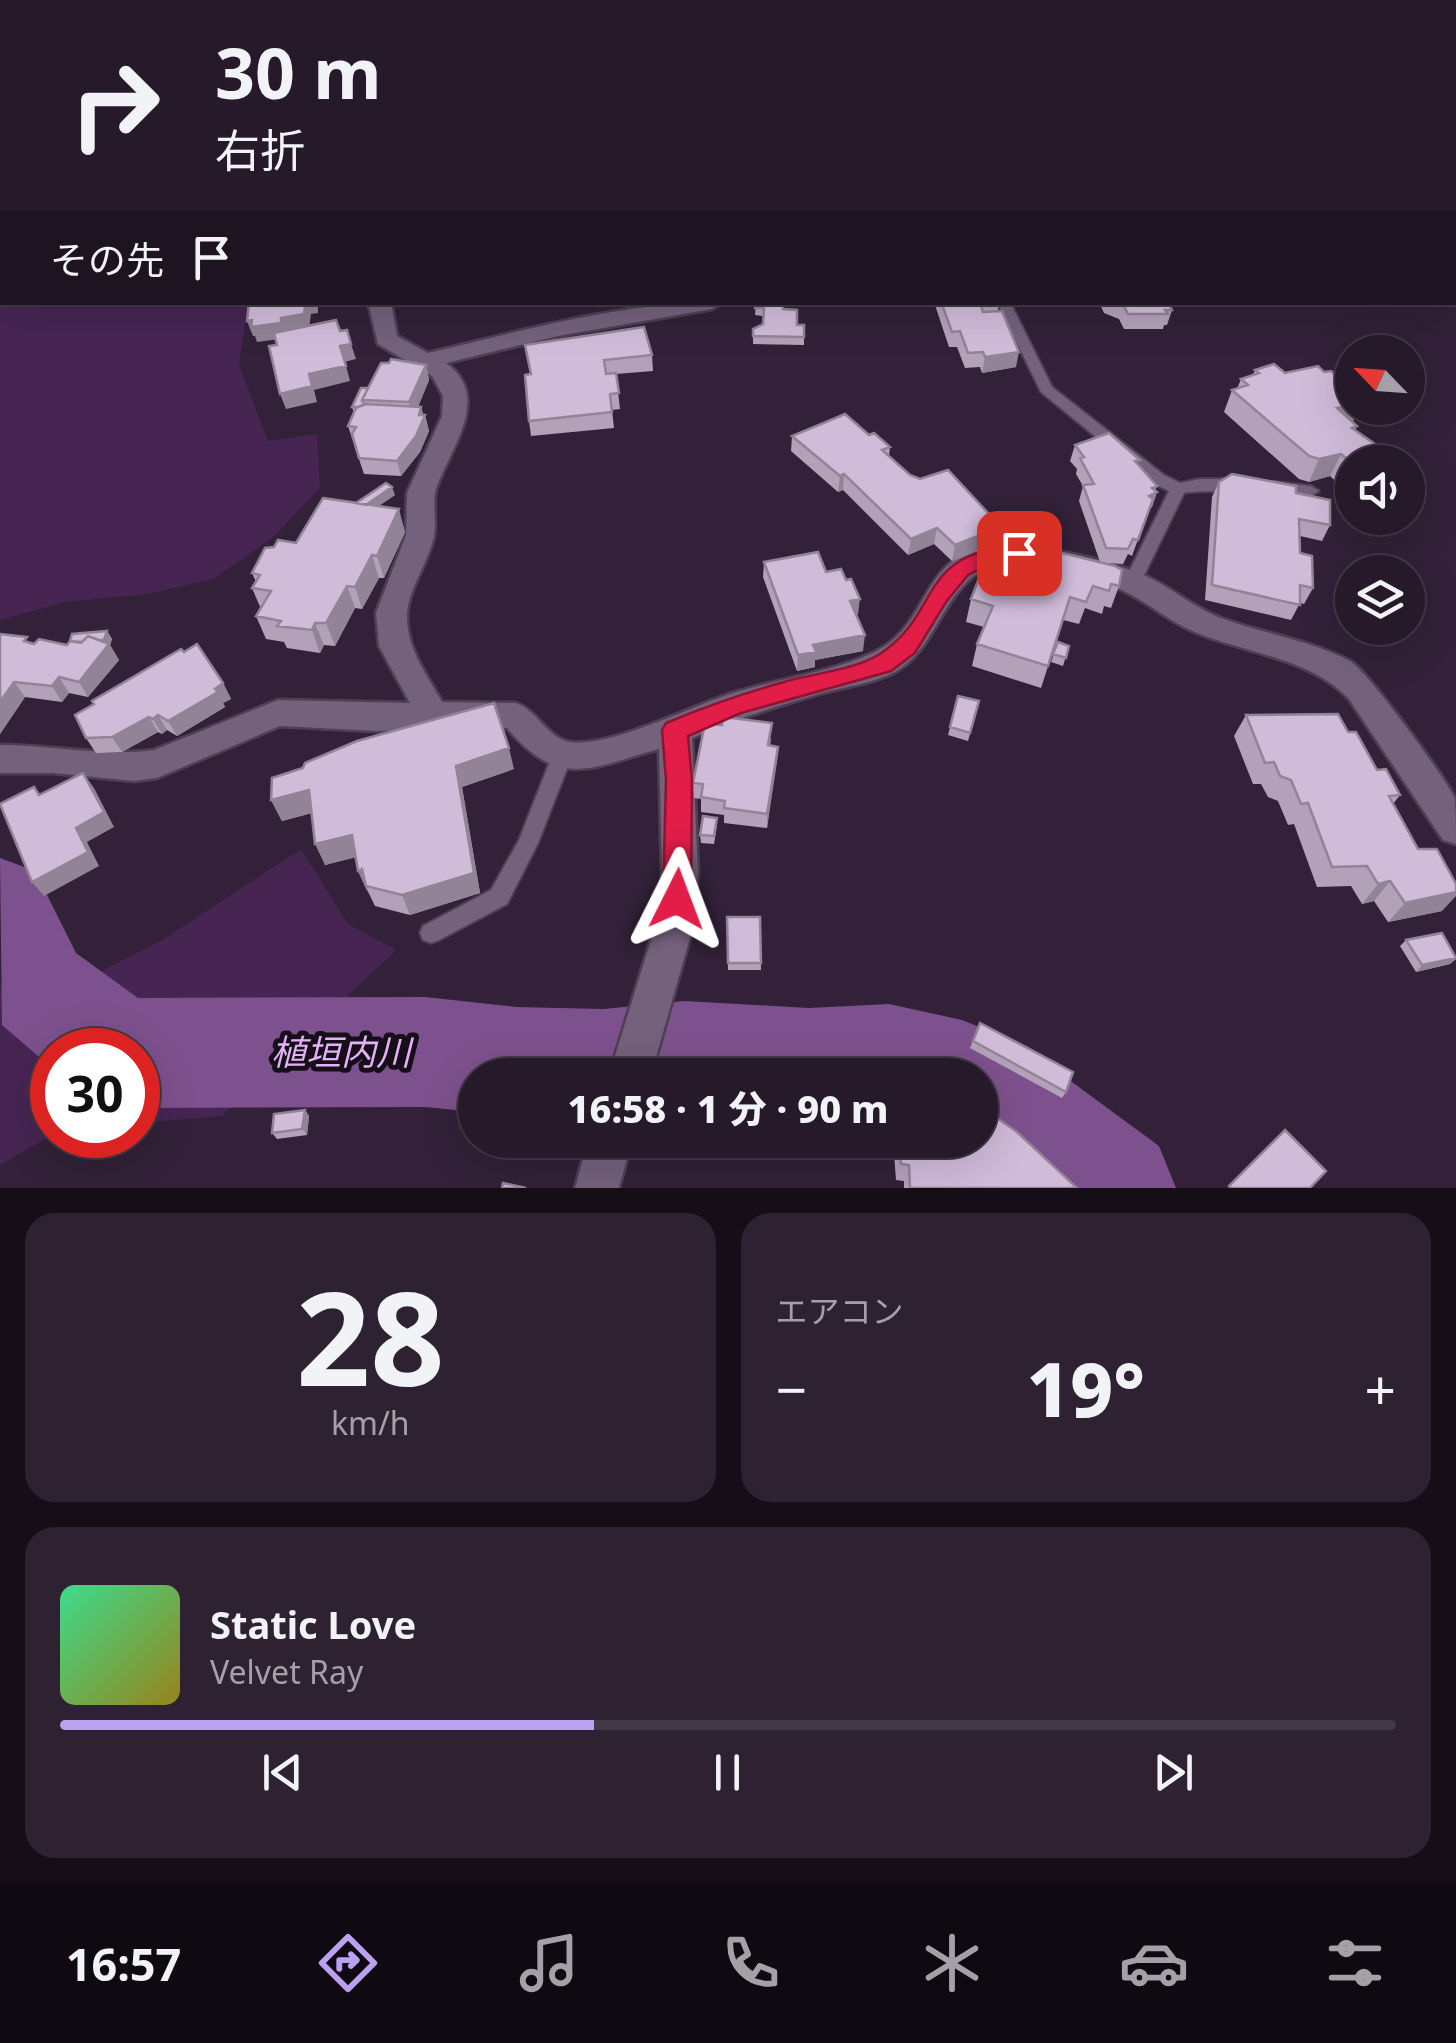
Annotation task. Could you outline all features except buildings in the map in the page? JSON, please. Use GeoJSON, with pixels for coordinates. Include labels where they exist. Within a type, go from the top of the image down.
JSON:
{"type":"FeatureCollection","features":[{"type":"Feature","properties":{"kind":"street"},"geometry":{"type":"LineString","coordinates":[[380,305],[386,339],[425,360],[449,379],[456,396],[455,416],[421,493],[420,535],[391,613],[395,646],[434,717]]}},
{"type":"Feature","properties":{"kind":"street"},"geometry":{"type":"LineString","coordinates":[[425,360],[558,329],[695,305]]}},
{"type":"Feature","properties":{"kind":"street"},"geometry":{"type":"LineString","coordinates":[[0,758],[134,768],[156,764],[278,713],[516,716],[538,741],[562,756],[587,755],[675,730],[735,705],[883,664],[906,647],[938,596],[960,570],[988,556],[1019,553],[1134,582],[1175,611],[1210,626],[1340,670],[1360,690],[1456,829]]}},
{"type":"Feature","properties":{"kind":"street"},"geometry":{"type":"LineString","coordinates":[[635,1058],[674,927],[680,872],[675,730]]}},
{"type":"Feature","properties":{"kind":"street"},"geometry":{"type":"LineString","coordinates":[[596,1188],[605,1158]]}},
{"type":"Feature","properties":{"kind":"lane"},"geometry":{"type":"LineString","coordinates":[[1004,305],[1046,389],[1158,479],[1178,490],[1215,484],[1310,491]]}},
{"type":"Feature","properties":{"kind":"lane"},"geometry":{"type":"LineString","coordinates":[[1134,582],[1178,490]]}},
{"type":"Feature","properties":{"kind":"lane"},"geometry":{"type":"LineString","coordinates":[[431,933],[499,897],[528,843],[562,756]]}},
{"type":"Feature","properties":{"kind":"shaded area"},"geometry":{"type":"Polygon","coordinates":[[[0,305],[248,305],[239,365],[268,441],[317,434],[320,488],[271,539],[213,579],[148,594],[65,602],[0,620],[0,305]]]}},
{"type":"Feature","properties":{"kind":"shaded area"},"geometry":{"type":"Polygon","coordinates":[[[301,849],[348,924],[396,950],[222,1116],[160,1121],[160,1028],[30,1028],[30,1148],[0,1165],[0,985],[16,1015],[162,940],[301,849]]]}},
{"type":"Feature","properties":{"kind":"waterway","name":"植垣内川"},"geometry":{"type":"LineString","coordinates":[[0,903],[39,989],[86,1028]]}},
{"type":"Feature","properties":{"kind":"waterway","name":"植垣内川"},"geometry":{"type":"LineString","coordinates":[[160,1053],[425,1052],[480,1058]]}},
{"type":"Feature","properties":{"kind":"waterway","name":"植垣内川"},"geometry":{"type":"LineString","coordinates":[[664,1058],[720,1058]]}},
{"type":"Feature","properties":{"kind":"waterway","name":"植垣内川"},"geometry":{"type":"LineString","coordinates":[[998,1096],[1117,1188]]}},
{"type":"Feature","properties":{"kind":"route"},"geometry":{"type":"LineString","coordinates":[[677,899],[679,780],[675,730],[735,705],[883,664],[906,647],[938,596],[960,570],[988,556],[1019,553]]}}]}
